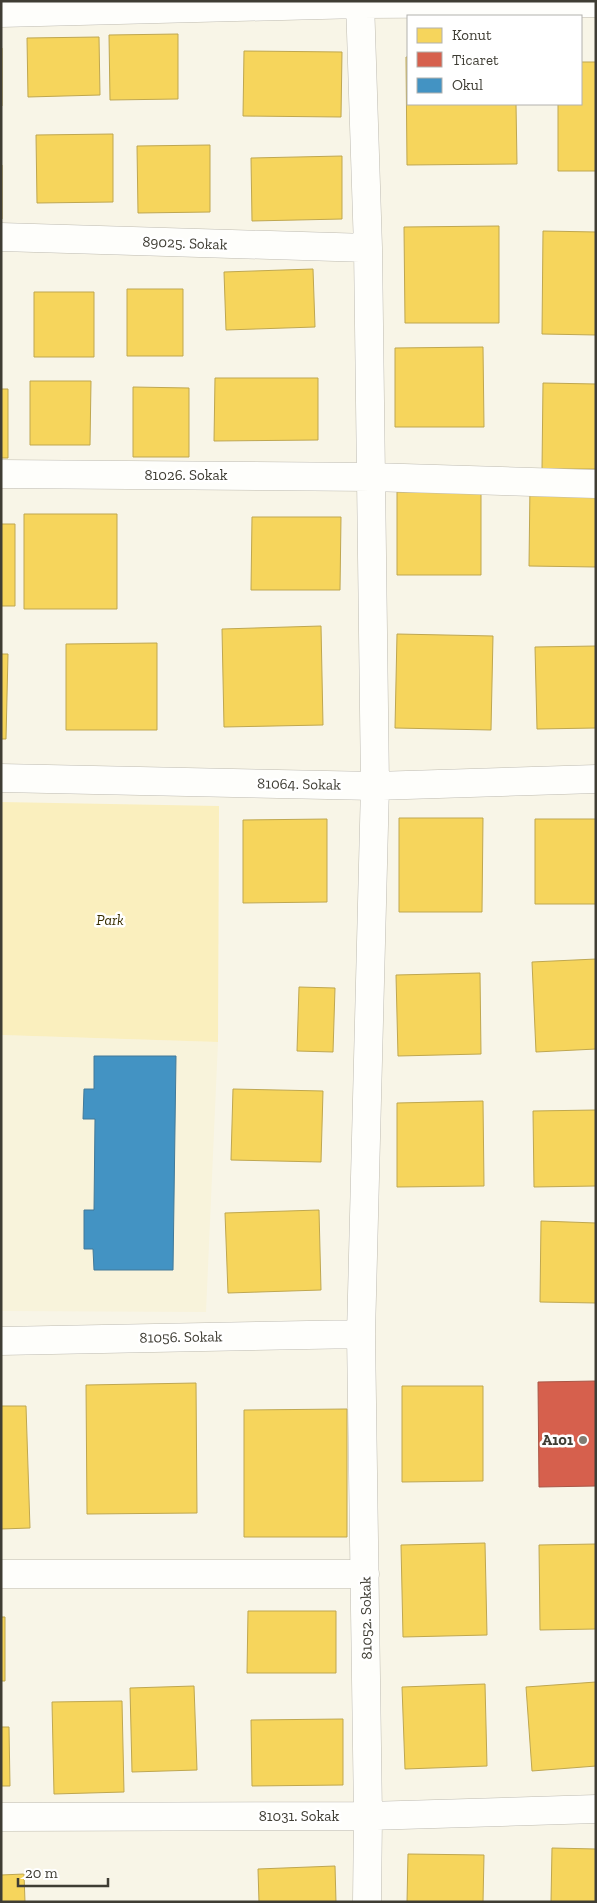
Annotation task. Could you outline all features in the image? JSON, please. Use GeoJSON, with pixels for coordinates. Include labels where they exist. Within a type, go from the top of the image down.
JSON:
{"type":"FeatureCollection","features":[{"type":"Feature","properties":{"kind":"street"},"geometry":{"type":"LineString","coordinates":[[1,13],[360,3],[596,3]]}},
{"type":"Feature","properties":{"kind":"street","name":"81052. Sokak"},"geometry":{"type":"LineString","coordinates":[[360,3],[368,248],[375,786],[361,1334],[368,1816],[367,1902]]}},
{"type":"Feature","properties":{"kind":"street","name":"89025. Sokak"},"geometry":{"type":"LineString","coordinates":[[1,237],[368,248]]}},
{"type":"Feature","properties":{"kind":"street","name":"81026. Sokak"},"geometry":{"type":"LineString","coordinates":[[1,474],[371,477],[596,484]]}},
{"type":"Feature","properties":{"kind":"street","name":"81064. Sokak"},"geometry":{"type":"LineString","coordinates":[[1,778],[375,786],[596,778]]}},
{"type":"Feature","properties":{"kind":"street","name":"81056. Sokak"},"geometry":{"type":"LineString","coordinates":[[1,1341],[361,1334]]}},
{"type":"Feature","properties":{"kind":"street"},"geometry":{"type":"LineString","coordinates":[[1,1574],[365,1574]]}},
{"type":"Feature","properties":{"kind":"street","name":"81031. Sokak"},"geometry":{"type":"LineString","coordinates":[[1,1817],[368,1816],[596,1809]]}},
{"type":"Feature","properties":{"kind":"shaded area"},"geometry":{"type":"Polygon","coordinates":[[[1,1035],[218,1042],[206,1312],[1,1311],[1,1035]]]}},
{"type":"Feature","properties":{"kind":"green space","name":"Park"},"geometry":{"type":"Polygon","coordinates":[[[1,802],[219,806],[218,1042],[1,1035],[1,802]]]}},
{"type":"Feature","properties":{"kind":"building: Konut"},"geometry":{"type":"Polygon","coordinates":[[[178,34],[178,99],[110,100],[109,35],[178,34]]]}},
{"type":"Feature","properties":{"kind":"building: Konut"},"geometry":{"type":"Polygon","coordinates":[[[99,37],[100,95],[28,97],[27,38],[99,37]]]}},
{"type":"Feature","properties":{"kind":"building: Konut"},"geometry":{"type":"Polygon","coordinates":[[[2,48],[2,106],[1,106],[2,48]]]}},
{"type":"Feature","properties":{"kind":"building: Konut"},"geometry":{"type":"Polygon","coordinates":[[[244,51],[342,52],[341,117],[243,116],[244,51]]]}},
{"type":"Feature","properties":{"kind":"building: Konut"},"geometry":{"type":"Polygon","coordinates":[[[406,57],[407,105],[516,105],[517,164],[407,165],[406,57]]]}},
{"type":"Feature","properties":{"kind":"building: Konut"},"geometry":{"type":"Polygon","coordinates":[[[582,62],[596,62],[596,171],[558,171],[558,105],[582,105],[582,62]]]}},
{"type":"Feature","properties":{"kind":"building: Konut"},"geometry":{"type":"Polygon","coordinates":[[[113,134],[113,202],[37,203],[36,135],[113,134]]]}},
{"type":"Feature","properties":{"kind":"building: Konut"},"geometry":{"type":"Polygon","coordinates":[[[210,145],[210,212],[138,213],[137,146],[210,145]]]}},
{"type":"Feature","properties":{"kind":"building: Konut"},"geometry":{"type":"Polygon","coordinates":[[[342,156],[342,219],[252,221],[251,158],[342,156]]]}},
{"type":"Feature","properties":{"kind":"building: Konut"},"geometry":{"type":"Polygon","coordinates":[[[2,165],[2,219],[1,219],[2,165]]]}},
{"type":"Feature","properties":{"kind":"building: Konut"},"geometry":{"type":"Polygon","coordinates":[[[499,226],[499,323],[405,323],[404,227],[499,226]]]}},
{"type":"Feature","properties":{"kind":"building: Konut"},"geometry":{"type":"Polygon","coordinates":[[[543,231],[596,232],[596,335],[542,334],[543,231]]]}},
{"type":"Feature","properties":{"kind":"building: Konut"},"geometry":{"type":"Polygon","coordinates":[[[313,269],[315,327],[226,330],[224,272],[313,269]]]}},
{"type":"Feature","properties":{"kind":"building: Konut"},"geometry":{"type":"Polygon","coordinates":[[[127,289],[183,289],[183,356],[127,356],[127,289]]]}},
{"type":"Feature","properties":{"kind":"building: Konut"},"geometry":{"type":"Polygon","coordinates":[[[34,292],[94,292],[94,357],[34,357],[34,292]]]}},
{"type":"Feature","properties":{"kind":"building: Konut"},"geometry":{"type":"Polygon","coordinates":[[[483,347],[484,427],[395,427],[395,348],[483,347]]]}},
{"type":"Feature","properties":{"kind":"building: Konut"},"geometry":{"type":"Polygon","coordinates":[[[215,378],[318,378],[318,440],[214,441],[215,378]]]}},
{"type":"Feature","properties":{"kind":"building: Konut"},"geometry":{"type":"Polygon","coordinates":[[[30,381],[91,381],[90,445],[30,445],[30,381]]]}},
{"type":"Feature","properties":{"kind":"building: Konut"},"geometry":{"type":"Polygon","coordinates":[[[543,383],[596,384],[596,469],[542,469],[543,383]]]}},
{"type":"Feature","properties":{"kind":"building: Konut"},"geometry":{"type":"Polygon","coordinates":[[[133,387],[189,388],[189,457],[133,457],[133,387]]]}},
{"type":"Feature","properties":{"kind":"building: Konut"},"geometry":{"type":"Polygon","coordinates":[[[1,389],[8,389],[8,458],[1,458],[1,389]]]}},
{"type":"Feature","properties":{"kind":"building: Konut"},"geometry":{"type":"Polygon","coordinates":[[[530,485],[596,485],[596,567],[529,566],[530,485]]]}},
{"type":"Feature","properties":{"kind":"building: Konut"},"geometry":{"type":"Polygon","coordinates":[[[397,492],[481,492],[481,575],[397,575],[397,492]]]}},
{"type":"Feature","properties":{"kind":"building: Konut"},"geometry":{"type":"Polygon","coordinates":[[[24,514],[117,514],[117,609],[24,609],[24,514]]]}},
{"type":"Feature","properties":{"kind":"building: Konut"},"geometry":{"type":"Polygon","coordinates":[[[252,517],[341,517],[340,590],[251,590],[252,517]]]}},
{"type":"Feature","properties":{"kind":"building: Konut"},"geometry":{"type":"Polygon","coordinates":[[[1,524],[15,524],[15,606],[1,606],[1,524]]]}},
{"type":"Feature","properties":{"kind":"building: Konut"},"geometry":{"type":"Polygon","coordinates":[[[321,626],[323,725],[224,727],[222,629],[321,626]]]}},
{"type":"Feature","properties":{"kind":"building: Konut"},"geometry":{"type":"Polygon","coordinates":[[[397,634],[493,636],[491,730],[395,728],[397,634]]]}},
{"type":"Feature","properties":{"kind":"building: Konut"},"geometry":{"type":"Polygon","coordinates":[[[157,643],[157,730],[66,730],[66,644],[157,643]]]}},
{"type":"Feature","properties":{"kind":"building: Konut"},"geometry":{"type":"Polygon","coordinates":[[[596,646],[596,728],[537,729],[535,647],[596,646]]]}},
{"type":"Feature","properties":{"kind":"building: Konut"},"geometry":{"type":"Polygon","coordinates":[[[1,654],[8,654],[6,739],[1,739],[1,654]]]}},
{"type":"Feature","properties":{"kind":"building: Konut"},"geometry":{"type":"Polygon","coordinates":[[[399,818],[483,818],[482,912],[399,912],[399,818]]]}},
{"type":"Feature","properties":{"kind":"building: Konut"},"geometry":{"type":"Polygon","coordinates":[[[327,819],[327,902],[243,903],[243,820],[327,819]]]}},
{"type":"Feature","properties":{"kind":"building: Konut"},"geometry":{"type":"Polygon","coordinates":[[[535,819],[596,819],[596,904],[535,904],[535,819]]]}},
{"type":"Feature","properties":{"kind":"building: Konut"},"geometry":{"type":"Polygon","coordinates":[[[596,959],[596,1049],[536,1052],[532,962],[596,959]]]}},
{"type":"Feature","properties":{"kind":"building: Konut"},"geometry":{"type":"Polygon","coordinates":[[[480,973],[481,1054],[398,1056],[396,975],[480,973]]]}},
{"type":"Feature","properties":{"kind":"building: Konut"},"geometry":{"type":"Polygon","coordinates":[[[299,987],[335,988],[333,1052],[297,1051],[299,987]]]}},
{"type":"Feature","properties":{"kind":"building: Konut"},"geometry":{"type":"Polygon","coordinates":[[[233,1089],[323,1091],[321,1162],[231,1160],[233,1089]]]}},
{"type":"Feature","properties":{"kind":"building: Konut"},"geometry":{"type":"Polygon","coordinates":[[[483,1101],[484,1186],[397,1187],[397,1103],[483,1101]]]}},
{"type":"Feature","properties":{"kind":"building: Konut"},"geometry":{"type":"Polygon","coordinates":[[[596,1110],[596,1186],[534,1187],[533,1111],[596,1110]]]}},
{"type":"Feature","properties":{"kind":"building: Konut"},"geometry":{"type":"Polygon","coordinates":[[[319,1210],[321,1290],[228,1293],[225,1213],[319,1210]]]}},
{"type":"Feature","properties":{"kind":"building: Konut"},"geometry":{"type":"Polygon","coordinates":[[[541,1221],[596,1223],[596,1303],[540,1302],[541,1221]]]}},
{"type":"Feature","properties":{"kind":"building: Konut"},"geometry":{"type":"Polygon","coordinates":[[[196,1383],[197,1513],[87,1514],[86,1385],[196,1383]]]}},
{"type":"Feature","properties":{"kind":"building: Konut"},"geometry":{"type":"Polygon","coordinates":[[[402,1386],[483,1386],[483,1481],[402,1482],[402,1386]]]}},
{"type":"Feature","properties":{"kind":"building: Konut"},"geometry":{"type":"Polygon","coordinates":[[[1,1406],[26,1406],[30,1528],[1,1529],[1,1406]]]}},
{"type":"Feature","properties":{"kind":"building: Konut"},"geometry":{"type":"Polygon","coordinates":[[[347,1409],[347,1537],[244,1537],[244,1410],[347,1409]]]}},
{"type":"Feature","properties":{"kind":"building: Konut"},"geometry":{"type":"Polygon","coordinates":[[[485,1543],[487,1635],[403,1637],[401,1545],[485,1543]]]}},
{"type":"Feature","properties":{"kind":"building: Konut"},"geometry":{"type":"Polygon","coordinates":[[[596,1544],[596,1629],[540,1630],[539,1545],[596,1544]]]}},
{"type":"Feature","properties":{"kind":"building: Konut"},"geometry":{"type":"Polygon","coordinates":[[[248,1611],[336,1611],[336,1673],[247,1673],[248,1611]]]}},
{"type":"Feature","properties":{"kind":"building: Konut"},"geometry":{"type":"Polygon","coordinates":[[[1,1617],[5,1617],[5,1681],[1,1681],[1,1617]]]}},
{"type":"Feature","properties":{"kind":"building: Konut"},"geometry":{"type":"Polygon","coordinates":[[[596,1682],[596,1766],[532,1771],[526,1687],[596,1682]]]}},
{"type":"Feature","properties":{"kind":"building: Konut"},"geometry":{"type":"Polygon","coordinates":[[[485,1684],[487,1766],[405,1769],[402,1687],[485,1684]]]}},
{"type":"Feature","properties":{"kind":"building: Konut"},"geometry":{"type":"Polygon","coordinates":[[[194,1686],[197,1770],[132,1772],[130,1688],[194,1686]]]}},
{"type":"Feature","properties":{"kind":"building: Konut"},"geometry":{"type":"Polygon","coordinates":[[[122,1701],[124,1792],[54,1794],[52,1702],[122,1701]]]}},
{"type":"Feature","properties":{"kind":"building: Konut"},"geometry":{"type":"Polygon","coordinates":[[[343,1719],[343,1785],[252,1786],[251,1720],[343,1719]]]}},
{"type":"Feature","properties":{"kind":"building: Konut"},"geometry":{"type":"Polygon","coordinates":[[[1,1727],[9,1727],[10,1786],[1,1786],[1,1727]]]}},
{"type":"Feature","properties":{"kind":"building: Konut"},"geometry":{"type":"Polygon","coordinates":[[[552,1848],[596,1849],[596,1902],[551,1902],[552,1848]]]}},
{"type":"Feature","properties":{"kind":"building: Konut"},"geometry":{"type":"Polygon","coordinates":[[[408,1854],[484,1855],[483,1902],[407,1902],[408,1854]]]}},
{"type":"Feature","properties":{"kind":"building: Konut"},"geometry":{"type":"Polygon","coordinates":[[[335,1866],[336,1902],[259,1902],[258,1869],[335,1866]]]}},
{"type":"Feature","properties":{"kind":"building: Konut"},"geometry":{"type":"Polygon","coordinates":[[[24,1874],[25,1902],[1,1902],[1,1875],[24,1874]]]}},
{"type":"Feature","properties":{"kind":"building: Ticaret"},"geometry":{"type":"Polygon","coordinates":[[[596,1381],[596,1486],[539,1487],[538,1382],[596,1381]]]}},
{"type":"Feature","properties":{"kind":"building: Okul"},"geometry":{"type":"Polygon","coordinates":[[[94,1056],[176,1056],[173,1270],[94,1270],[93,1249],[84,1249],[84,1210],[94,1210],[95,1119],[83,1119],[84,1089],[94,1089],[94,1056]]]}},
{"type":"Feature","properties":{"kind":"place","name":"A101"},"geometry":{"type":"Point","coordinates":[583,1440]}}]}
